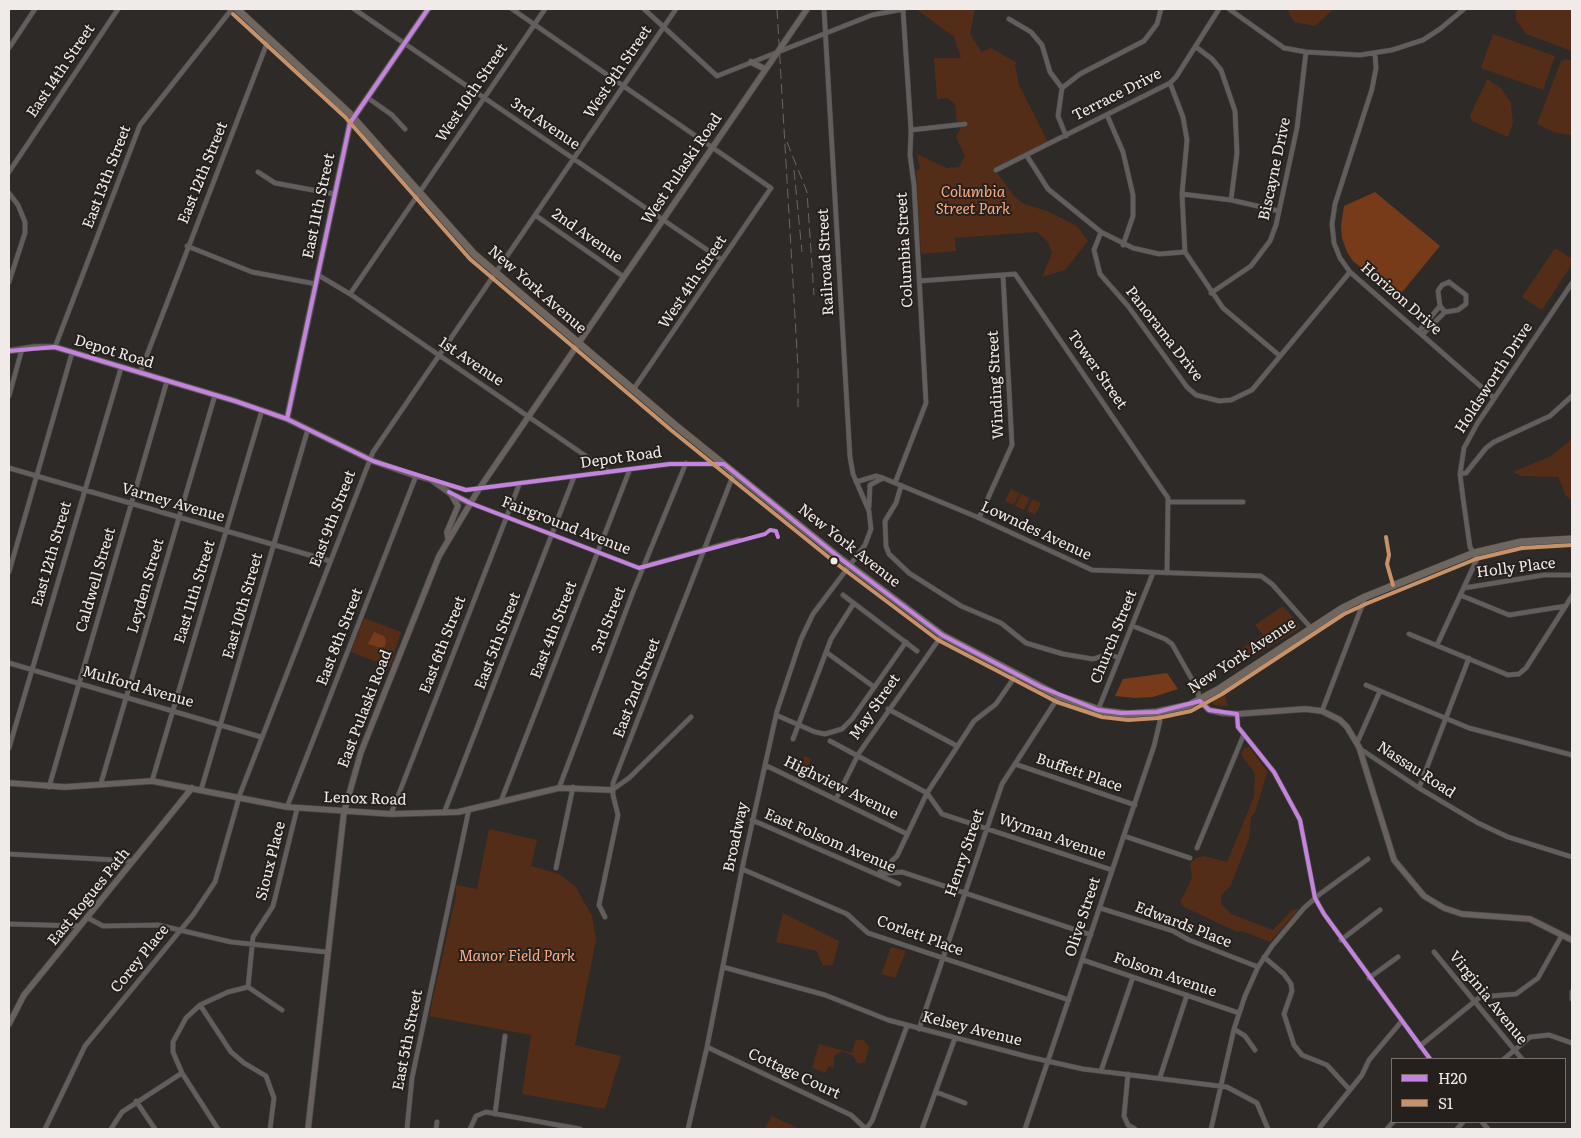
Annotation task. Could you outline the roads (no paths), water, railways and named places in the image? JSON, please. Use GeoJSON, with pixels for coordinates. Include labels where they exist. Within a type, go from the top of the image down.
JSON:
{"type":"FeatureCollection","features":[{"type":"Feature","properties":{"kind":"main road","name":"New York Avenue"},"geometry":{"type":"LineString","coordinates":[[237,9],[354,118],[474,254],[633,390],[849,565],[942,635],[1059,696],[1098,710],[1128,714],[1157,712],[1200,701],[1311,628],[1365,596],[1474,553],[1521,542],[1572,539]]}},
{"type":"Feature","properties":{"kind":"street"},"geometry":{"type":"LineString","coordinates":[[9,48],[33,9]]}},
{"type":"Feature","properties":{"kind":"street","name":"East 14th Street"},"geometry":{"type":"LineString","coordinates":[[9,172],[118,9]]}},
{"type":"Feature","properties":{"kind":"street","name":"East 13th Street"},"geometry":{"type":"LineString","coordinates":[[55,348],[140,125],[232,9]]}},
{"type":"Feature","properties":{"kind":"street","name":"3rd Avenue"},"geometry":{"type":"LineString","coordinates":[[354,9],[722,260]]}},
{"type":"Feature","properties":{"kind":"street","name":"East 11th Street"},"geometry":{"type":"LineString","coordinates":[[287,419],[349,127],[428,9]]}},
{"type":"Feature","properties":{"kind":"street"},"geometry":{"type":"LineString","coordinates":[[512,9],[714,146]]}},
{"type":"Feature","properties":{"kind":"street","name":"West 10th Street"},"geometry":{"type":"LineString","coordinates":[[420,192],[545,9]]}},
{"type":"Feature","properties":{"kind":"street"},"geometry":{"type":"LineString","coordinates":[[644,9],[717,76],[872,15],[904,9]]}},
{"type":"Feature","properties":{"kind":"street","name":"West 9th Street"},"geometry":{"type":"LineString","coordinates":[[496,272],[676,9]]}},
{"type":"Feature","properties":{"kind":"street","name":"West Pulaski Road"},"geometry":{"type":"LineString","coordinates":[[578,344],[807,9]]}},
{"type":"Feature","properties":{"kind":"street","name":"Railroad Street"},"geometry":{"type":"LineString","coordinates":[[824,9],[850,457],[856,482],[869,510]]}},
{"type":"Feature","properties":{"kind":"street","name":"Columbia Street"},"geometry":{"type":"LineString","coordinates":[[894,483],[926,403],[914,185],[910,155],[911,130],[904,9]]}},
{"type":"Feature","properties":{"kind":"street"},"geometry":{"type":"LineString","coordinates":[[1066,136],[1058,116],[1062,88],[1080,74],[1144,41],[1157,24],[1161,9]]}},
{"type":"Feature","properties":{"kind":"street","name":"Terrace Drive"},"geometry":{"type":"LineString","coordinates":[[996,170],[1170,83],[1196,47],[1219,9]]}},
{"type":"Feature","properties":{"kind":"street"},"geometry":{"type":"LineString","coordinates":[[1229,9],[1272,42],[1284,48],[1306,52],[1375,54],[1423,40],[1440,30],[1464,9]]}},
{"type":"Feature","properties":{"kind":"street"},"geometry":{"type":"LineString","coordinates":[[1009,19],[1036,36],[1044,51],[1050,72],[1062,88]]}},
{"type":"Feature","properties":{"kind":"street","name":"East 12th Street"},"geometry":{"type":"LineString","coordinates":[[140,373],[187,246],[269,38]]}},
{"type":"Feature","properties":{"kind":"street"},"geometry":{"type":"LineString","coordinates":[[1196,47],[1212,59],[1221,70],[1235,112],[1237,153],[1231,200]]}},
{"type":"Feature","properties":{"kind":"street","name":"Biscayne Drive"},"geometry":{"type":"LineString","coordinates":[[1211,293],[1251,266],[1270,241],[1279,211],[1297,128],[1306,52]]}},
{"type":"Feature","properties":{"kind":"street","name":"Horizon Drive"},"geometry":{"type":"LineString","coordinates":[[1375,54],[1376,68],[1372,89],[1335,204],[1332,224],[1337,250],[1350,272],[1494,398]]}},
{"type":"Feature","properties":{"kind":"street"},"geometry":{"type":"LineString","coordinates":[[751,62],[766,69]]}},
{"type":"Feature","properties":{"kind":"street"},"geometry":{"type":"LineString","coordinates":[[1170,83],[1183,117],[1187,140],[1182,194],[1185,252],[1222,308],[1280,356]]}},
{"type":"Feature","properties":{"kind":"street"},"geometry":{"type":"LineString","coordinates":[[368,98],[392,115],[405,129]]}},
{"type":"Feature","properties":{"kind":"street"},"geometry":{"type":"LineString","coordinates":[[1107,115],[1123,152],[1133,195],[1133,216],[1123,244]]}},
{"type":"Feature","properties":{"kind":"street"},"geometry":{"type":"LineString","coordinates":[[911,130],[965,124]]}},
{"type":"Feature","properties":{"kind":"street","name":"West 4th Street"},"geometry":{"type":"LineString","coordinates":[[633,390],[772,188],[714,146]]}},
{"type":"Feature","properties":{"kind":"street"},"geometry":{"type":"LineString","coordinates":[[1027,156],[1048,189],[1101,232],[1123,244],[1159,254],[1185,252]]}},
{"type":"Feature","properties":{"kind":"street"},"geometry":{"type":"LineString","coordinates":[[258,172],[275,182],[334,194]]}},
{"type":"Feature","properties":{"kind":"street"},"geometry":{"type":"LineString","coordinates":[[350,294],[420,192]]}},
{"type":"Feature","properties":{"kind":"street"},"geometry":{"type":"LineString","coordinates":[[9,193],[18,206],[25,222],[25,233],[9,282]]}},
{"type":"Feature","properties":{"kind":"street"},"geometry":{"type":"LineString","coordinates":[[1182,194],[1231,200],[1279,211]]}},
{"type":"Feature","properties":{"kind":"street","name":"2nd Avenue"},"geometry":{"type":"LineString","coordinates":[[535,216],[624,277]]}},
{"type":"Feature","properties":{"kind":"street","name":"Panorama Drive"},"geometry":{"type":"LineString","coordinates":[[1101,232],[1094,250],[1100,274],[1137,317],[1187,387],[1196,395],[1219,401],[1242,396],[1252,390],[1350,272]]}},
{"type":"Feature","properties":{"kind":"street"},"geometry":{"type":"LineString","coordinates":[[187,246],[252,272],[316,284]]}},
{"type":"Feature","properties":{"kind":"street","name":"East 9th Street"},"geometry":{"type":"LineString","coordinates":[[238,798],[370,460],[496,272]]}},
{"type":"Feature","properties":{"kind":"street","name":"Tower Street"},"geometry":{"type":"LineString","coordinates":[[1003,275],[1015,274],[1169,502]]}},
{"type":"Feature","properties":{"kind":"street","name":"1st Avenue"},"geometry":{"type":"LineString","coordinates":[[318,275],[350,294],[609,472]]}},
{"type":"Feature","properties":{"kind":"street"},"geometry":{"type":"LineString","coordinates":[[919,281],[1003,275]]}},
{"type":"Feature","properties":{"kind":"street","name":"Winding Street"},"geometry":{"type":"LineString","coordinates":[[980,518],[1012,445],[1003,275]]}},
{"type":"Feature","properties":{"kind":"street"},"geometry":{"type":"LineString","coordinates":[[1421,333],[1445,312],[1463,308],[1467,299],[1462,291],[1449,282],[1442,285],[1438,291],[1440,306],[1445,312]]}},
{"type":"Feature","properties":{"kind":"street","name":"Holdsworth Drive"},"geometry":{"type":"LineString","coordinates":[[1474,553],[1470,548],[1460,474],[1467,440],[1572,282]]}},
{"type":"Feature","properties":{"kind":"street"},"geometry":{"type":"LineString","coordinates":[[1421,333],[1440,306]]}},
{"type":"Feature","properties":{"kind":"street","name":"East Pulaski Road"},"geometry":{"type":"LineString","coordinates":[[308,1129],[326,952],[344,812],[361,752],[429,578],[448,538],[479,489],[578,344]]}},
{"type":"Feature","properties":{"kind":"street","name":"Depot Road"},"geometry":{"type":"LineString","coordinates":[[9,351],[55,348],[215,395],[287,419],[370,460],[416,476],[466,490],[686,463],[724,464]]}},
{"type":"Feature","properties":{"kind":"street"},"geometry":{"type":"LineString","coordinates":[[9,396],[22,349]]}},
{"type":"Feature","properties":{"kind":"street"},"geometry":{"type":"LineString","coordinates":[[9,572],[72,353]]}},
{"type":"Feature","properties":{"kind":"street","name":"East 12th Street"},"geometry":{"type":"LineString","coordinates":[[9,748],[121,368]]}},
{"type":"Feature","properties":{"kind":"street","name":"Caldwell Street"},"geometry":{"type":"LineString","coordinates":[[49,787],[167,381]]}},
{"type":"Feature","properties":{"kind":"street","name":"Leyden Street"},"geometry":{"type":"LineString","coordinates":[[100,783],[215,395]]}},
{"type":"Feature","properties":{"kind":"street"},"geometry":{"type":"LineString","coordinates":[[1460,474],[1466,473],[1486,448],[1494,442],[1550,416],[1572,396]]}},
{"type":"Feature","properties":{"kind":"street","name":"East 11th Street"},"geometry":{"type":"LineString","coordinates":[[152,781],[262,410]]}},
{"type":"Feature","properties":{"kind":"street","name":"East 10th Street"},"geometry":{"type":"LineString","coordinates":[[202,790],[308,429]]}},
{"type":"Feature","properties":{"kind":"street","name":"3rd Street"},"geometry":{"type":"LineString","coordinates":[[559,788],[600,677],[686,463]]}},
{"type":"Feature","properties":{"kind":"street","name":"Varney Avenue"},"geometry":{"type":"LineString","coordinates":[[9,468],[330,561]]}},
{"type":"Feature","properties":{"kind":"street","name":"East 4th Street"},"geometry":{"type":"LineString","coordinates":[[502,801],[630,469]]}},
{"type":"Feature","properties":{"kind":"street","name":"East 2nd Street"},"geometry":{"type":"LineString","coordinates":[[612,790],[734,473]]}},
{"type":"Feature","properties":{"kind":"street","name":"East 8th Street"},"geometry":{"type":"LineString","coordinates":[[287,807],[416,476]]}},
{"type":"Feature","properties":{"kind":"street"},"geometry":{"type":"LineString","coordinates":[[856,482],[876,476],[883,478]]}},
{"type":"Feature","properties":{"kind":"street","name":"East 5th Street"},"geometry":{"type":"LineString","coordinates":[[444,813],[574,477]]}},
{"type":"Feature","properties":{"kind":"street","name":"Railroad Street"},"geometry":{"type":"LineString","coordinates":[[849,565],[870,535],[869,488],[874,482],[883,478]]}},
{"type":"Feature","properties":{"kind":"street","name":"Lowndes Avenue"},"geometry":{"type":"LineString","coordinates":[[883,478],[980,518],[1092,570],[1261,576],[1272,584],[1311,628]]}},
{"type":"Feature","properties":{"kind":"street","name":"Depot Road"},"geometry":{"type":"LineString","coordinates":[[433,481],[451,494],[470,503]]}},
{"type":"Feature","properties":{"kind":"street","name":"East 6th Street"},"geometry":{"type":"LineString","coordinates":[[391,814],[519,485]]}},
{"type":"Feature","properties":{"kind":"street"},"geometry":{"type":"LineString","coordinates":[[901,486],[896,503],[885,521],[886,546],[889,554],[909,573],[961,606],[1001,623],[1026,643],[1093,659],[1109,654],[1119,658]]}},
{"type":"Feature","properties":{"kind":"street"},"geometry":{"type":"LineString","coordinates":[[448,538],[447,532],[458,506],[451,494]]}},
{"type":"Feature","properties":{"kind":"street"},"geometry":{"type":"LineString","coordinates":[[1167,573],[1169,502],[1243,502]]}},
{"type":"Feature","properties":{"kind":"street","name":"Fairground Avenue"},"geometry":{"type":"LineString","coordinates":[[470,503],[639,568],[739,540]]}},
{"type":"Feature","properties":{"kind":"street"},"geometry":{"type":"LineString","coordinates":[[1437,645],[1477,559],[1474,553]]}},
{"type":"Feature","properties":{"kind":"street","name":"Broadway"},"geometry":{"type":"LineString","coordinates":[[688,1129],[707,1047],[752,820],[776,715],[804,632],[823,599],[849,565]]}},
{"type":"Feature","properties":{"kind":"street","name":"Church Street"},"geometry":{"type":"LineString","coordinates":[[1098,710],[1153,573]]}},
{"type":"Feature","properties":{"kind":"street","name":"Holly Place"},"geometry":{"type":"LineString","coordinates":[[1464,588],[1544,575],[1572,575]]}},
{"type":"Feature","properties":{"kind":"street"},"geometry":{"type":"LineString","coordinates":[[843,595],[917,651]]}},
{"type":"Feature","properties":{"kind":"street"},"geometry":{"type":"LineString","coordinates":[[1460,595],[1509,615],[1566,606]]}},
{"type":"Feature","properties":{"kind":"street"},"geometry":{"type":"LineString","coordinates":[[1322,711],[1365,596]]}},
{"type":"Feature","properties":{"kind":"street"},"geometry":{"type":"LineString","coordinates":[[1408,634],[1508,675],[1519,674],[1526,668],[1572,596]]}},
{"type":"Feature","properties":{"kind":"street"},"geometry":{"type":"LineString","coordinates":[[793,739],[831,639],[854,603]]}},
{"type":"Feature","properties":{"kind":"street"},"geometry":{"type":"LineString","coordinates":[[1133,626],[1165,639],[1172,644],[1198,690],[1200,701]]}},
{"type":"Feature","properties":{"kind":"street","name":"May Street"},"geometry":{"type":"LineString","coordinates":[[836,799],[857,755],[942,635]]}},
{"type":"Feature","properties":{"kind":"street"},"geometry":{"type":"LineString","coordinates":[[776,715],[799,726],[825,734],[842,729],[852,719],[906,642]]}},
{"type":"Feature","properties":{"kind":"street"},"geometry":{"type":"LineString","coordinates":[[826,652],[874,687]]}},
{"type":"Feature","properties":{"kind":"street"},"geometry":{"type":"LineString","coordinates":[[1419,788],[1469,658]]}},
{"type":"Feature","properties":{"kind":"street","name":"Mulford Avenue"},"geometry":{"type":"LineString","coordinates":[[9,663],[261,737]]}},
{"type":"Feature","properties":{"kind":"street"},"geometry":{"type":"LineString","coordinates":[[878,874],[897,856],[927,793],[974,721],[996,704],[1016,675]]}},
{"type":"Feature","properties":{"kind":"street"},"geometry":{"type":"LineString","coordinates":[[1366,685],[1487,734],[1572,754]]}},
{"type":"Feature","properties":{"kind":"street"},"geometry":{"type":"LineString","coordinates":[[1380,691],[1358,745],[1394,860],[1424,896],[1453,912],[1474,916],[1513,916],[1530,920],[1572,940]]}},
{"type":"Feature","properties":{"kind":"street","name":"Henry Street"},"geometry":{"type":"LineString","coordinates":[[919,1029],[1002,784],[1059,696]]}},
{"type":"Feature","properties":{"kind":"street","name":"Nassau Road"},"geometry":{"type":"LineString","coordinates":[[1200,701],[1209,710],[1237,714],[1298,708],[1322,711],[1340,720],[1358,745],[1419,788],[1497,833],[1572,857]]}},
{"type":"Feature","properties":{"kind":"street"},"geometry":{"type":"LineString","coordinates":[[888,709],[957,746]]}},
{"type":"Feature","properties":{"kind":"street","name":"Olive Street"},"geometry":{"type":"LineString","coordinates":[[1025,1129],[1135,805],[1160,721],[1157,712]]}},
{"type":"Feature","properties":{"kind":"street"},"geometry":{"type":"LineString","coordinates":[[1237,714],[1237,725],[1283,786],[1300,820],[1315,898],[1341,940],[1429,1058]]}},
{"type":"Feature","properties":{"kind":"street"},"geometry":{"type":"LineString","coordinates":[[605,917],[599,905],[618,815],[612,790],[629,778],[690,717]]}},
{"type":"Feature","properties":{"kind":"street"},"geometry":{"type":"LineString","coordinates":[[1197,848],[1244,734]]}},
{"type":"Feature","properties":{"kind":"street","name":"Wyman Avenue"},"geometry":{"type":"LineString","coordinates":[[830,741],[927,793],[942,814],[1112,870]]}},
{"type":"Feature","properties":{"kind":"street","name":"Buffett Place"},"geometry":{"type":"LineString","coordinates":[[1015,764],[1135,805]]}},
{"type":"Feature","properties":{"kind":"street","name":"Highview Avenue"},"geometry":{"type":"LineString","coordinates":[[765,765],[907,834]]}},
{"type":"Feature","properties":{"kind":"street","name":"Lenox Road"},"geometry":{"type":"LineString","coordinates":[[9,783],[49,787],[152,781],[297,809],[391,814],[444,813],[559,788],[573,787],[612,790]]}},
{"type":"Feature","properties":{"kind":"street"},"geometry":{"type":"LineString","coordinates":[[556,868],[573,787]]}},
{"type":"Feature","properties":{"kind":"street","name":"East Rogues Path"},"geometry":{"type":"LineString","coordinates":[[9,1024],[24,995],[135,861],[192,788]]}},
{"type":"Feature","properties":{"kind":"street","name":"Corey Place"},"geometry":{"type":"LineString","coordinates":[[45,1129],[85,1046],[205,899],[215,882],[238,798]]}},
{"type":"Feature","properties":{"kind":"street","name":"Sioux Place"},"geometry":{"type":"LineString","coordinates":[[248,987],[253,937],[273,906],[297,809]]}},
{"type":"Feature","properties":{"kind":"street","name":"East 5th Street"},"geometry":{"type":"LineString","coordinates":[[407,1129],[412,1078],[468,809]]}},
{"type":"Feature","properties":{"kind":"street","name":"East Folsom Avenue"},"geometry":{"type":"LineString","coordinates":[[752,820],[899,884]]}},
{"type":"Feature","properties":{"kind":"street"},"geometry":{"type":"LineString","coordinates":[[1124,836],[1190,858]]}},
{"type":"Feature","properties":{"kind":"street"},"geometry":{"type":"LineString","coordinates":[[9,854],[135,861]]}},
{"type":"Feature","properties":{"kind":"street"},"geometry":{"type":"LineString","coordinates":[[1212,1129],[1234,1029],[1258,967],[1264,957],[1315,898],[1368,859]]}},
{"type":"Feature","properties":{"kind":"street","name":"Corlett Place"},"geometry":{"type":"LineString","coordinates":[[742,868],[847,914],[868,932],[1069,1000]]}},
{"type":"Feature","properties":{"kind":"street"},"geometry":{"type":"LineString","coordinates":[[878,874],[902,872],[1091,935]]}},
{"type":"Feature","properties":{"kind":"street","name":"Edwards Place"},"geometry":{"type":"LineString","coordinates":[[1100,908],[1173,931],[1189,940],[1258,967]]}},
{"type":"Feature","properties":{"kind":"street"},"geometry":{"type":"LineString","coordinates":[[1341,940],[1380,910]]}},
{"type":"Feature","properties":{"kind":"street"},"geometry":{"type":"LineString","coordinates":[[88,918],[104,926],[146,924],[217,940],[326,952]]}},
{"type":"Feature","properties":{"kind":"street"},"geometry":{"type":"LineString","coordinates":[[9,924],[80,926]]}},
{"type":"Feature","properties":{"kind":"street"},"geometry":{"type":"LineString","coordinates":[[1420,1046],[1480,997],[1516,994],[1538,978],[1562,935]]}},
{"type":"Feature","properties":{"kind":"street","name":"Virginia Avenue"},"geometry":{"type":"LineString","coordinates":[[1434,952],[1521,1058]]}},
{"type":"Feature","properties":{"kind":"street"},"geometry":{"type":"LineString","coordinates":[[1264,957],[1284,974],[1291,984],[1292,991],[1284,1014],[1294,1045],[1302,1054],[1327,1065],[1350,1090]]}},
{"type":"Feature","properties":{"kind":"street"},"geometry":{"type":"LineString","coordinates":[[1369,978],[1398,957]]}},
{"type":"Feature","properties":{"kind":"street","name":"Folsom Avenue"},"geometry":{"type":"LineString","coordinates":[[1083,960],[1239,1013]]}},
{"type":"Feature","properties":{"kind":"street","name":"Kelsey Avenue"},"geometry":{"type":"LineString","coordinates":[[723,967],[825,995],[907,1026],[1048,1061],[1101,1071],[1222,1085],[1243,1093],[1257,1103],[1268,1129]]}},
{"type":"Feature","properties":{"kind":"street"},"geometry":{"type":"LineString","coordinates":[[1101,1071],[1133,977]]}},
{"type":"Feature","properties":{"kind":"street"},"geometry":{"type":"LineString","coordinates":[[218,1129],[182,1073],[174,1052],[175,1036],[186,1018],[200,1005],[222,994],[248,987],[282,1010]]}},
{"type":"Feature","properties":{"kind":"street"},"geometry":{"type":"LineString","coordinates":[[1572,992],[1572,999]]}},
{"type":"Feature","properties":{"kind":"street"},"geometry":{"type":"LineString","coordinates":[[1160,1078],[1187,995]]}},
{"type":"Feature","properties":{"kind":"street"},"geometry":{"type":"LineString","coordinates":[[200,1005],[236,1057],[266,1076],[274,1098],[270,1129]]}},
{"type":"Feature","properties":{"kind":"street"},"geometry":{"type":"LineString","coordinates":[[1320,1127],[1350,1090],[1369,1060],[1401,1022]]}},
{"type":"Feature","properties":{"kind":"street"},"geometry":{"type":"LineString","coordinates":[[866,1129],[872,1121],[907,1026]]}},
{"type":"Feature","properties":{"kind":"street"},"geometry":{"type":"LineString","coordinates":[[1234,1029],[1245,1036],[1255,1050]]}},
{"type":"Feature","properties":{"kind":"street"},"geometry":{"type":"LineString","coordinates":[[1505,1058],[1530,1037],[1549,1035],[1572,1043]]}},
{"type":"Feature","properties":{"kind":"street"},"geometry":{"type":"LineString","coordinates":[[495,1114],[505,1036]]}},
{"type":"Feature","properties":{"kind":"street"},"geometry":{"type":"LineString","coordinates":[[922,1129],[955,1038]]}},
{"type":"Feature","properties":{"kind":"street","name":"Cottage Court"},"geometry":{"type":"LineString","coordinates":[[707,1047],[851,1114],[866,1129]]}},
{"type":"Feature","properties":{"kind":"street"},"geometry":{"type":"LineString","coordinates":[[111,1129],[122,1112],[136,1101],[182,1073]]}},
{"type":"Feature","properties":{"kind":"street"},"geometry":{"type":"LineString","coordinates":[[1128,1074],[1124,1116],[1128,1125],[1135,1129]]}},
{"type":"Feature","properties":{"kind":"street"},"geometry":{"type":"LineString","coordinates":[[936,1092],[965,1103]]}},
{"type":"Feature","properties":{"kind":"street"},"geometry":{"type":"LineString","coordinates":[[136,1101],[155,1129]]}},
{"type":"Feature","properties":{"kind":"street"},"geometry":{"type":"LineString","coordinates":[[470,1129],[478,1114],[482,1112],[580,1129]]}},
{"type":"Feature","properties":{"kind":"street"},"geometry":{"type":"LineString","coordinates":[[1117,1117],[1124,1116]]}},
{"type":"Feature","properties":{"kind":"street"},"geometry":{"type":"LineString","coordinates":[[436,1129],[437,1122]]}},
{"type":"Feature","properties":{"kind":"railway"},"geometry":{"type":"LineString","coordinates":[[777,9],[798,368],[798,407]]}},
{"type":"Feature","properties":{"kind":"railway"},"geometry":{"type":"LineString","coordinates":[[787,142],[807,192],[814,295]]}},
{"type":"Feature","properties":{"kind":"railway"},"geometry":{"type":"LineString","coordinates":[[794,170],[802,252]]}},
{"type":"Feature","properties":{"kind":"park label","name":"Columbia Street Park"},"geometry":{"type":"Point","coordinates":[973,202]}},
{"type":"Feature","properties":{"kind":"park label","name":"Manor Field Park"},"geometry":{"type":"Point","coordinates":[517,957]}}]}
